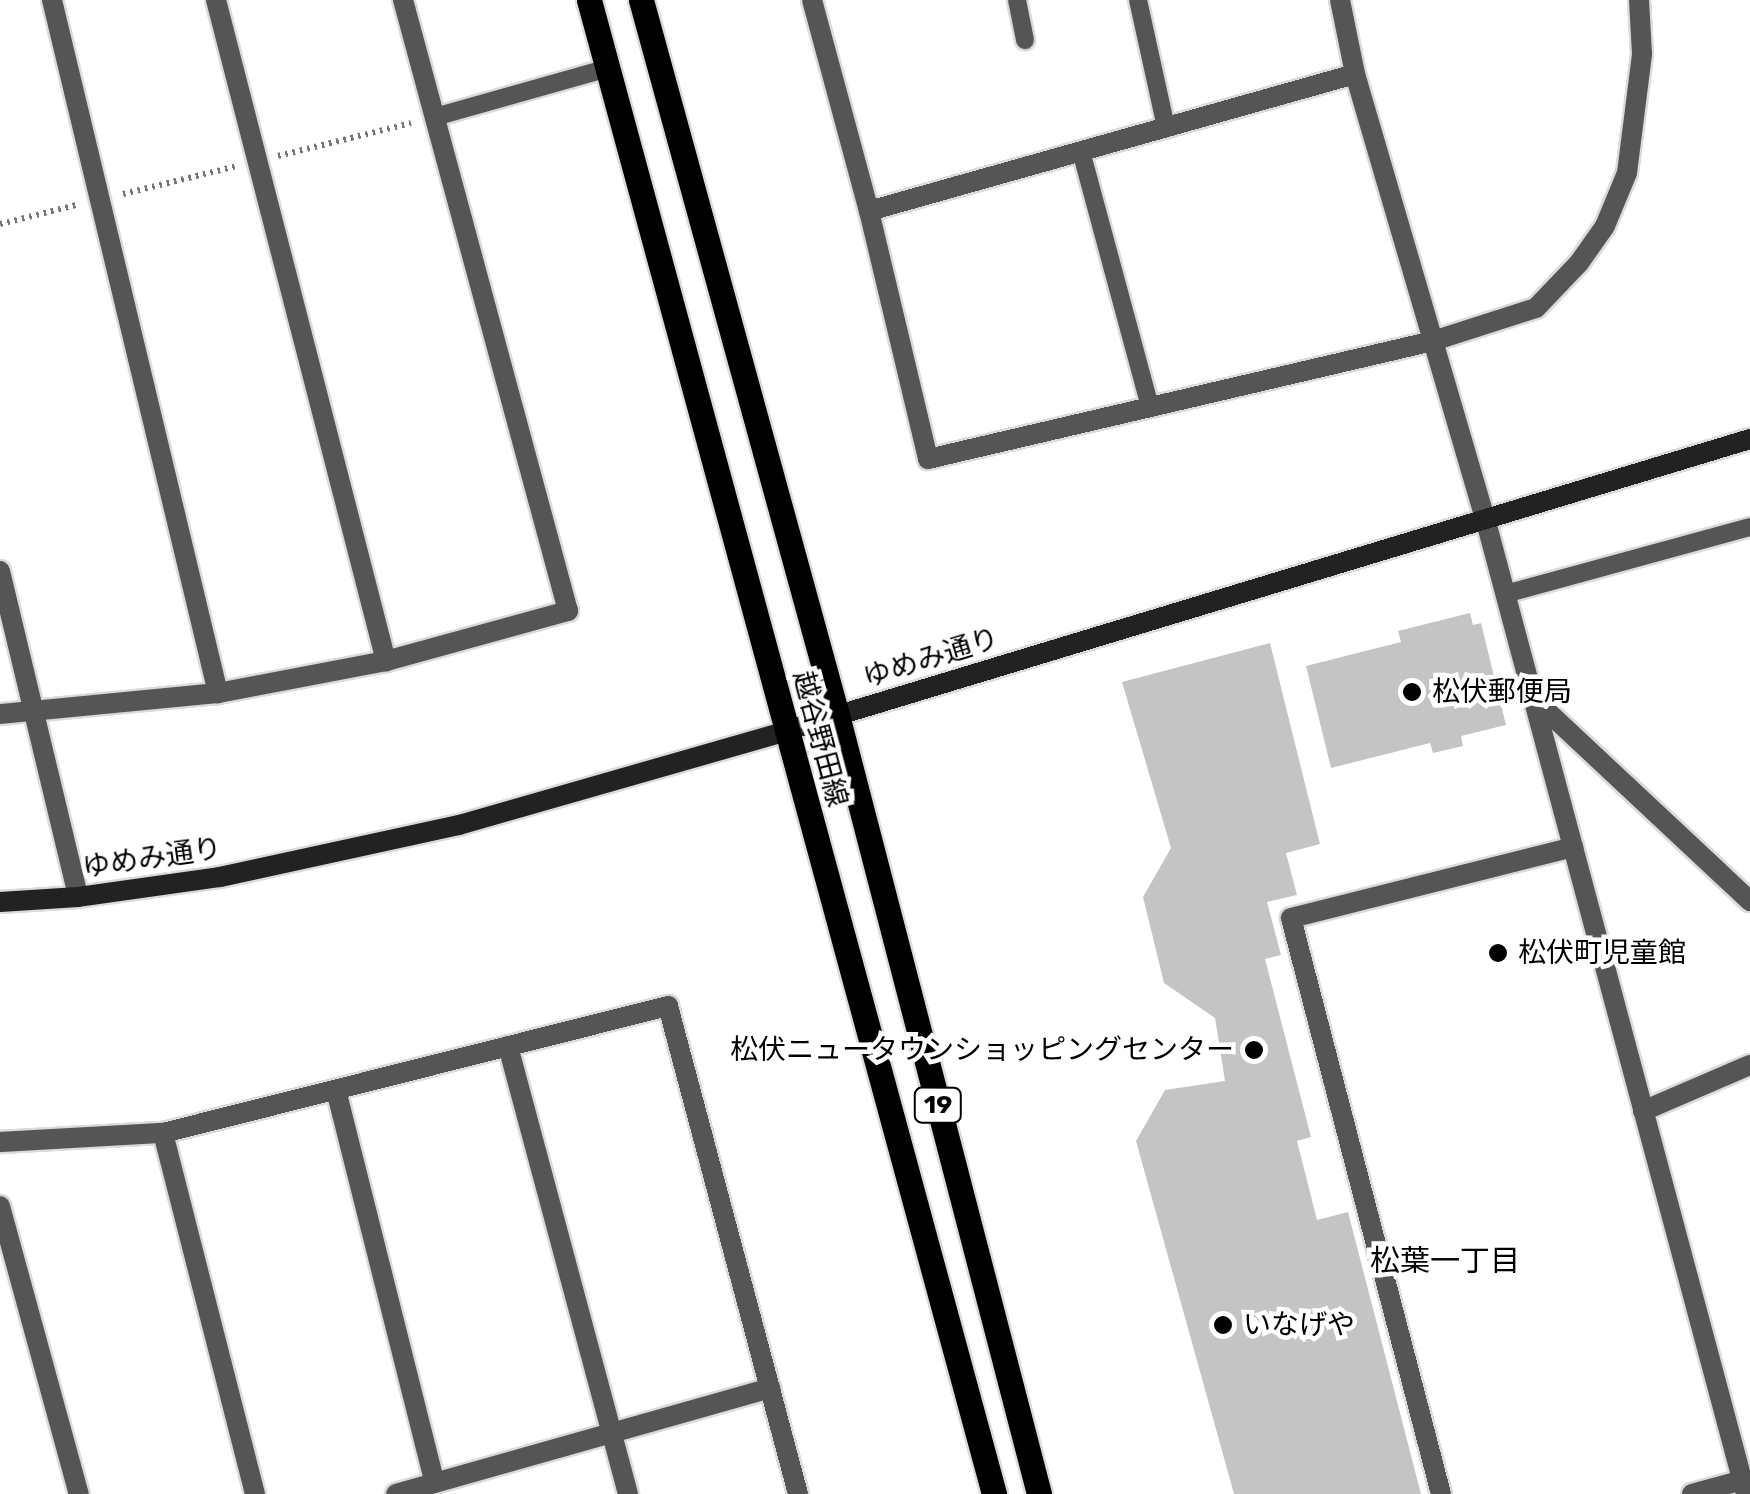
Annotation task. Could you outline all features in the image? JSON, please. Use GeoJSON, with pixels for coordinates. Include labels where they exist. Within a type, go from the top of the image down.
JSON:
{"type":"FeatureCollection","features":[{"type":"Feature","properties":{"kind":"main road","name":"越谷野田線"},"geometry":{"type":"LineString","coordinates":[[589,0],[994,1494]]}},
{"type":"Feature","properties":{"kind":"main road","name":"越谷野田線"},"geometry":{"type":"LineString","coordinates":[[641,0],[837,715],[1039,1494]]}},
{"type":"Feature","properties":{"kind":"street"},"geometry":{"type":"LineString","coordinates":[[52,0],[218,693]]}},
{"type":"Feature","properties":{"kind":"street"},"geometry":{"type":"LineString","coordinates":[[216,0],[386,661]]}},
{"type":"Feature","properties":{"kind":"street"},"geometry":{"type":"LineString","coordinates":[[0,714],[34,714],[218,693],[386,661],[568,611],[403,0]]}},
{"type":"Feature","properties":{"kind":"street"},"geometry":{"type":"LineString","coordinates":[[812,0],[870,211],[928,459],[1433,341],[1536,308],[1579,263],[1605,226],[1627,173],[1642,54],[1639,0]]}},
{"type":"Feature","properties":{"kind":"street"},"geometry":{"type":"LineString","coordinates":[[1340,0],[1355,74],[1485,518],[1745,1487],[1692,1494]]}},
{"type":"Feature","properties":{"kind":"street"},"geometry":{"type":"LineString","coordinates":[[870,211],[1355,74]]}},
{"type":"Feature","properties":{"kind":"street","name":"ゆめみ通り"},"geometry":{"type":"LineString","coordinates":[[0,902],[78,897],[329,857],[459,825],[786,731],[1750,438]]}},
{"type":"Feature","properties":{"kind":"street"},"geometry":{"type":"LineString","coordinates":[[0,572],[78,897]]}},
{"type":"Feature","properties":{"kind":"street"},"geometry":{"type":"LineString","coordinates":[[1533,698],[1750,901]]}},
{"type":"Feature","properties":{"kind":"street"},"geometry":{"type":"LineString","coordinates":[[1441,1494],[1291,918],[1573,847]]}},
{"type":"Feature","properties":{"kind":"street"},"geometry":{"type":"LineString","coordinates":[[0,1142],[163,1134],[668,1006],[798,1494]]}},
{"type":"Feature","properties":{"kind":"street"},"geometry":{"type":"LineString","coordinates":[[508,1046],[628,1494]]}},
{"type":"Feature","properties":{"kind":"street"},"geometry":{"type":"LineString","coordinates":[[1643,1111],[1750,1064]]}},
{"type":"Feature","properties":{"kind":"street"},"geometry":{"type":"LineString","coordinates":[[336,1090],[435,1483]]}},
{"type":"Feature","properties":{"kind":"street"},"geometry":{"type":"LineString","coordinates":[[163,1134],[255,1494]]}},
{"type":"Feature","properties":{"kind":"street"},"geometry":{"type":"LineString","coordinates":[[0,1206],[79,1494]]}},
{"type":"Feature","properties":{"kind":"street"},"geometry":{"type":"LineString","coordinates":[[396,1494],[770,1388]]}},
{"type":"Feature","properties":{"kind":"lane"},"geometry":{"type":"LineString","coordinates":[[1018,0],[1024,40]]}},
{"type":"Feature","properties":{"kind":"lane"},"geometry":{"type":"LineString","coordinates":[[1138,0],[1166,127]]}},
{"type":"Feature","properties":{"kind":"lane"},"geometry":{"type":"LineString","coordinates":[[434,117],[608,68]]}},
{"type":"Feature","properties":{"kind":"lane"},"geometry":{"type":"LineString","coordinates":[[1081,151],[1150,407]]}},
{"type":"Feature","properties":{"kind":"lane"},"geometry":{"type":"LineString","coordinates":[[1505,594],[1750,527]]}},
{"type":"Feature","properties":{"kind":"path"},"geometry":{"type":"LineString","coordinates":[[0,224],[434,117]]}},
{"type":"Feature","properties":{"kind":"building"},"geometry":{"type":"Polygon","coordinates":[[[1470,613],[1473,625],[1481,623],[1506,725],[1461,736],[1463,746],[1433,753],[1430,743],[1331,768],[1306,666],[1401,642],[1398,631],[1470,613]]]}},
{"type":"Feature","properties":{"kind":"building","name":"松伏ニュータウンショッピングセンター"},"geometry":{"type":"Polygon","coordinates":[[[1270,643],[1320,844],[1286,853],[1297,895],[1267,902],[1281,955],[1265,959],[1311,1137],[1297,1141],[1317,1220],[1348,1212],[1421,1494],[1234,1494],[1136,1141],[1165,1090],[1225,1081],[1215,1018],[1164,983],[1143,897],[1171,848],[1122,682],[1270,643]]]}},
{"type":"Feature","properties":{"kind":"place","name":"松伏郵便局"},"geometry":{"type":"Point","coordinates":[1412,692]}},
{"type":"Feature","properties":{"kind":"place","name":"松伏町児童館"},"geometry":{"type":"Point","coordinates":[1498,953]}},
{"type":"Feature","properties":{"kind":"place","name":"松伏ニュータウンショッピングセンター"},"geometry":{"type":"Point","coordinates":[1254,1050]}},
{"type":"Feature","properties":{"kind":"place","name":"いなげや"},"geometry":{"type":"Point","coordinates":[1223,1325]}},
{"type":"Feature","properties":{"kind":"district","name":"松葉一丁目"},"geometry":{"type":"Point","coordinates":[1445,1261]}}]}
